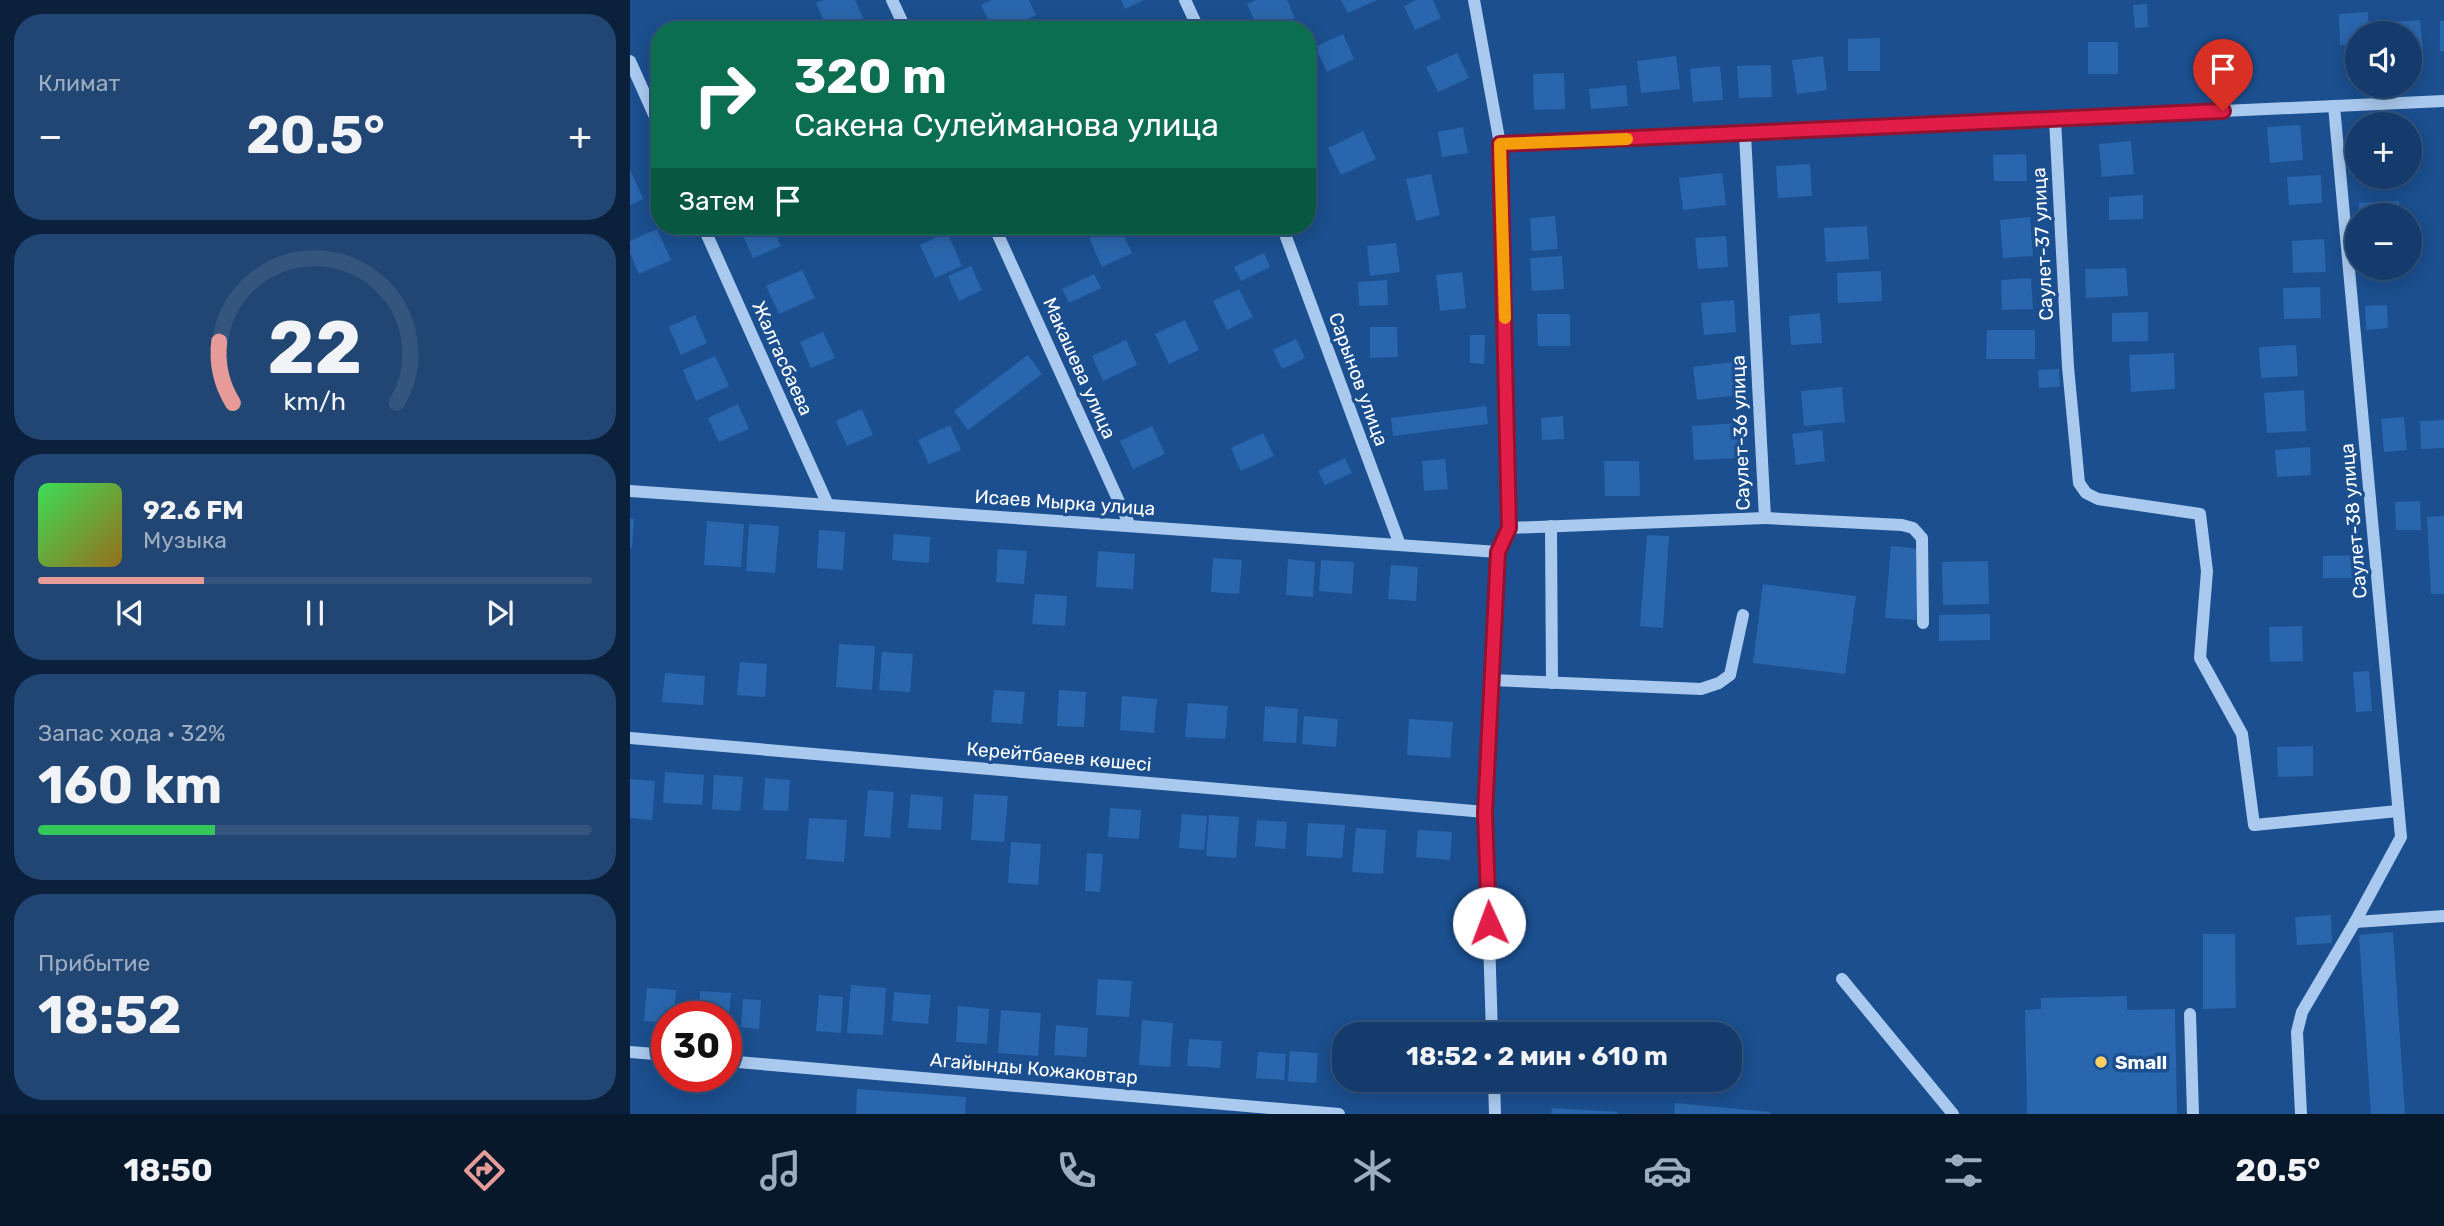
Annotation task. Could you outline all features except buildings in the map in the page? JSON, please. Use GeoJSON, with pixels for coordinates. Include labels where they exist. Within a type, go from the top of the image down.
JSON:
{"type":"FeatureCollection","features":[{"type":"Feature","properties":{"kind":"street"},"geometry":{"type":"LineString","coordinates":[[892,0],[902,21]]}},
{"type":"Feature","properties":{"kind":"street"},"geometry":{"type":"LineString","coordinates":[[1185,0],[1195,21]]}},
{"type":"Feature","properties":{"kind":"street"},"geometry":{"type":"LineString","coordinates":[[1474,0],[1500,144],[1509,528],[1498,552],[1485,813],[1492,1022]]}},
{"type":"Feature","properties":{"kind":"street"},"geometry":{"type":"LineString","coordinates":[[630,61],[651,108]]}},
{"type":"Feature","properties":{"kind":"street"},"geometry":{"type":"LineString","coordinates":[[1500,144],[2444,101]]}},
{"type":"Feature","properties":{"kind":"street","name":"Саулет-38 улица"},"geometry":{"type":"LineString","coordinates":[[2301,1114],[2297,1032],[2302,1012],[2355,922],[2400,837],[2334,106]]}},
{"type":"Feature","properties":{"kind":"street","name":"Саулет-37 улица"},"geometry":{"type":"LineString","coordinates":[[2055,119],[2068,368],[2079,483],[2087,493],[2098,499],[2200,513],[2207,571],[2200,658],[2242,734],[2254,825],[2398,811]]}},
{"type":"Feature","properties":{"kind":"street","name":"Саулет-36 улица"},"geometry":{"type":"LineString","coordinates":[[1509,528],[1765,518],[1745,134]]}},
{"type":"Feature","properties":{"kind":"street","name":"Жалгасбаева"},"geometry":{"type":"LineString","coordinates":[[707,235],[828,505]]}},
{"type":"Feature","properties":{"kind":"street","name":"Макашева улица"},"geometry":{"type":"LineString","coordinates":[[998,235],[1130,526]]}},
{"type":"Feature","properties":{"kind":"street","name":"Сарынов улица"},"geometry":{"type":"LineString","coordinates":[[1285,235],[1400,545]]}},
{"type":"Feature","properties":{"kind":"street","name":"Исаев Мырка улица"},"geometry":{"type":"LineString","coordinates":[[630,491],[1498,552]]}},
{"type":"Feature","properties":{"kind":"street"},"geometry":{"type":"LineString","coordinates":[[1765,518],[1902,525],[1913,528],[1922,538],[1923,623]]}},
{"type":"Feature","properties":{"kind":"street"},"geometry":{"type":"LineString","coordinates":[[1550,526],[1552,683]]}},
{"type":"Feature","properties":{"kind":"street"},"geometry":{"type":"LineString","coordinates":[[1492,680],[1701,689],[1719,683],[1730,675],[1743,615]]}},
{"type":"Feature","properties":{"kind":"street","name":"Керейтбаеев көшесі"},"geometry":{"type":"LineString","coordinates":[[630,738],[1485,813]]}},
{"type":"Feature","properties":{"kind":"street"},"geometry":{"type":"LineString","coordinates":[[2355,922],[2444,916]]}},
{"type":"Feature","properties":{"kind":"street"},"geometry":{"type":"LineString","coordinates":[[1842,979],[1953,1114]]}},
{"type":"Feature","properties":{"kind":"street"},"geometry":{"type":"LineString","coordinates":[[2190,1014],[2193,1114]]}},
{"type":"Feature","properties":{"kind":"street"},"geometry":{"type":"LineString","coordinates":[[630,1052],[651,1054]]}},
{"type":"Feature","properties":{"kind":"street","name":"Агайынды Кожаковтар"},"geometry":{"type":"LineString","coordinates":[[742,1061],[1339,1114]]}},
{"type":"Feature","properties":{"kind":"street"},"geometry":{"type":"LineString","coordinates":[[1494,1092],[1495,1114]]}},
{"type":"Feature","properties":{"kind":"slow traffic"},"geometry":{"type":"LineString","coordinates":[[1505,318],[1500,144],[1627,139]]}},
{"type":"Feature","properties":{"kind":"place","name":"Small"},"geometry":{"type":"Point","coordinates":[2101,1062]}},
{"type":"Feature","properties":{"kind":"route"},"geometry":{"type":"LineString","coordinates":[[1489,923],[1485,813],[1498,552],[1509,528],[1500,144],[2223,111]]}}]}
